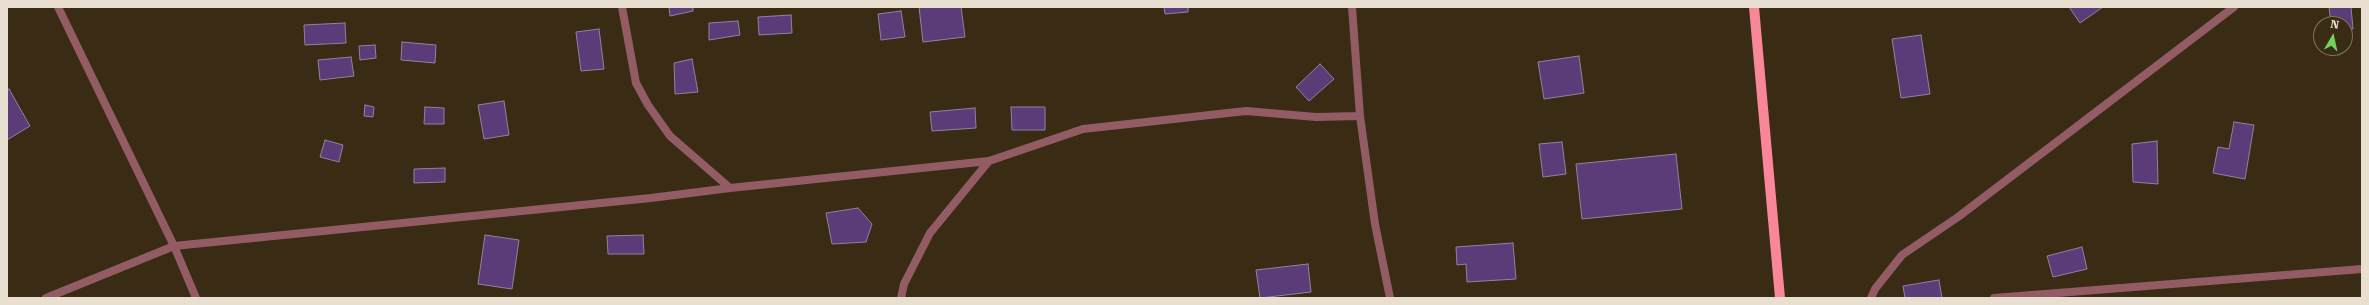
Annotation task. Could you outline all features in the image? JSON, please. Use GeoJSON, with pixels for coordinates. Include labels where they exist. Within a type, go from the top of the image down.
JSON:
{"type":"FeatureCollection","features":[{"type":"Feature","properties":{"kind":"main road"},"geometry":{"type":"LineString","coordinates":[[1754,7],[1780,298]]}},
{"type":"Feature","properties":{"kind":"street"},"geometry":{"type":"LineString","coordinates":[[58,7],[174,246],[196,298]]}},
{"type":"Feature","properties":{"kind":"street"},"geometry":{"type":"LineString","coordinates":[[622,7],[636,83],[648,105],[670,136],[730,188]]}},
{"type":"Feature","properties":{"kind":"street"},"geometry":{"type":"LineString","coordinates":[[1352,7],[1360,116],[1374,224],[1390,298]]}},
{"type":"Feature","properties":{"kind":"street"},"geometry":{"type":"LineString","coordinates":[[1871,298],[1874,289],[1902,255],[1958,217],[2234,7]]}},
{"type":"Feature","properties":{"kind":"street"},"geometry":{"type":"LineString","coordinates":[[46,298],[174,246],[651,198],[730,188],[988,161],[1083,129],[1246,111],[1316,117],[1360,116]]}},
{"type":"Feature","properties":{"kind":"street"},"geometry":{"type":"LineString","coordinates":[[901,298],[904,284],[930,233],[988,161]]}},
{"type":"Feature","properties":{"kind":"street"},"geometry":{"type":"LineString","coordinates":[[1994,298],[2362,269]]}},
{"type":"Feature","properties":{"kind":"building"},"geometry":{"type":"Polygon","coordinates":[[[669,7],[693,7],[693,11],[670,16],[669,7]]]}},
{"type":"Feature","properties":{"kind":"building"},"geometry":{"type":"Polygon","coordinates":[[[919,7],[961,7],[965,37],[923,42],[919,7]]]}},
{"type":"Feature","properties":{"kind":"building"},"geometry":{"type":"Polygon","coordinates":[[[1164,7],[1188,7],[1188,12],[1165,14],[1164,7]]]}},
{"type":"Feature","properties":{"kind":"building"},"geometry":{"type":"Polygon","coordinates":[[[2069,7],[2103,7],[2080,23],[2069,7]]]}},
{"type":"Feature","properties":{"kind":"building"},"geometry":{"type":"Polygon","coordinates":[[[2329,7],[2351,7],[2352,16],[2330,16],[2329,7]]]}},
{"type":"Feature","properties":{"kind":"building"},"geometry":{"type":"Polygon","coordinates":[[[901,11],[905,37],[881,40],[878,14],[901,11]]]}},
{"type":"Feature","properties":{"kind":"building"},"geometry":{"type":"Polygon","coordinates":[[[791,15],[792,33],[759,35],[758,17],[791,15]]]}},
{"type":"Feature","properties":{"kind":"building"},"geometry":{"type":"Polygon","coordinates":[[[738,21],[740,35],[709,40],[709,23],[738,21]]]}},
{"type":"Feature","properties":{"kind":"building"},"geometry":{"type":"Polygon","coordinates":[[[345,23],[346,43],[305,45],[304,25],[345,23]]]}},
{"type":"Feature","properties":{"kind":"building"},"geometry":{"type":"Polygon","coordinates":[[[599,29],[604,69],[581,71],[576,32],[599,29]]]}},
{"type":"Feature","properties":{"kind":"building"},"geometry":{"type":"Polygon","coordinates":[[[1921,35],[1930,94],[1901,98],[1892,39],[1921,35]]]}},
{"type":"Feature","properties":{"kind":"building"},"geometry":{"type":"Polygon","coordinates":[[[402,42],[436,45],[435,63],[401,60],[402,42]]]}},
{"type":"Feature","properties":{"kind":"building"},"geometry":{"type":"Polygon","coordinates":[[[375,45],[376,58],[360,60],[359,46],[375,45]]]}},
{"type":"Feature","properties":{"kind":"building"},"geometry":{"type":"Polygon","coordinates":[[[1579,56],[1584,93],[1544,99],[1538,62],[1579,56]]]}},
{"type":"Feature","properties":{"kind":"building"},"geometry":{"type":"Polygon","coordinates":[[[351,57],[354,76],[320,80],[318,60],[351,57]]]}},
{"type":"Feature","properties":{"kind":"building"},"geometry":{"type":"Polygon","coordinates":[[[692,59],[698,92],[675,94],[674,63],[692,59]]]}},
{"type":"Feature","properties":{"kind":"building"},"geometry":{"type":"Polygon","coordinates":[[[1320,64],[1334,79],[1309,101],[1296,87],[1320,64]]]}},
{"type":"Feature","properties":{"kind":"building"},"geometry":{"type":"Polygon","coordinates":[[[9,89],[30,126],[7,140],[7,90],[9,89]]]}},
{"type":"Feature","properties":{"kind":"building"},"geometry":{"type":"Polygon","coordinates":[[[504,101],[509,135],[484,139],[478,105],[504,101]]]}},
{"type":"Feature","properties":{"kind":"building"},"geometry":{"type":"Polygon","coordinates":[[[365,105],[374,107],[373,117],[364,116],[365,105]]]}},
{"type":"Feature","properties":{"kind":"building"},"geometry":{"type":"Polygon","coordinates":[[[425,107],[444,108],[444,124],[424,124],[425,107]]]}},
{"type":"Feature","properties":{"kind":"building"},"geometry":{"type":"Polygon","coordinates":[[[1011,107],[1045,107],[1045,130],[1012,130],[1011,107]]]}},
{"type":"Feature","properties":{"kind":"building"},"geometry":{"type":"Polygon","coordinates":[[[975,108],[976,128],[932,131],[930,112],[975,108]]]}},
{"type":"Feature","properties":{"kind":"building"},"geometry":{"type":"Polygon","coordinates":[[[2234,122],[2254,125],[2245,179],[2213,173],[2218,147],[2229,149],[2234,122]]]}},
{"type":"Feature","properties":{"kind":"building"},"geometry":{"type":"Polygon","coordinates":[[[325,140],[343,145],[339,162],[320,157],[325,140]]]}},
{"type":"Feature","properties":{"kind":"building"},"geometry":{"type":"Polygon","coordinates":[[[2157,141],[2158,184],[2133,182],[2132,144],[2157,141]]]}},
{"type":"Feature","properties":{"kind":"building"},"geometry":{"type":"Polygon","coordinates":[[[1562,142],[1566,174],[1543,177],[1539,144],[1562,142]]]}},
{"type":"Feature","properties":{"kind":"building"},"geometry":{"type":"Polygon","coordinates":[[[1676,154],[1682,209],[1582,219],[1576,164],[1676,154]]]}},
{"type":"Feature","properties":{"kind":"building"},"geometry":{"type":"Polygon","coordinates":[[[445,168],[445,182],[414,183],[414,169],[445,168]]]}},
{"type":"Feature","properties":{"kind":"building"},"geometry":{"type":"Polygon","coordinates":[[[858,208],[872,224],[866,242],[832,244],[826,213],[858,208]]]}},
{"type":"Feature","properties":{"kind":"building"},"geometry":{"type":"Polygon","coordinates":[[[485,235],[519,240],[512,289],[478,284],[485,235]]]}},
{"type":"Feature","properties":{"kind":"building"},"geometry":{"type":"Polygon","coordinates":[[[643,235],[644,254],[608,254],[607,236],[643,235]]]}},
{"type":"Feature","properties":{"kind":"building"},"geometry":{"type":"Polygon","coordinates":[[[1513,243],[1516,279],[1467,282],[1466,264],[1457,265],[1456,247],[1513,243]]]}},
{"type":"Feature","properties":{"kind":"building"},"geometry":{"type":"Polygon","coordinates":[[[2082,247],[2087,269],[2053,277],[2047,256],[2082,247]]]}},
{"type":"Feature","properties":{"kind":"building"},"geometry":{"type":"Polygon","coordinates":[[[1308,264],[1311,292],[1260,298],[1256,270],[1308,264]]]}},
{"type":"Feature","properties":{"kind":"building"},"geometry":{"type":"Polygon","coordinates":[[[1939,280],[1942,298],[1905,298],[1903,286],[1939,280]]]}}]}
